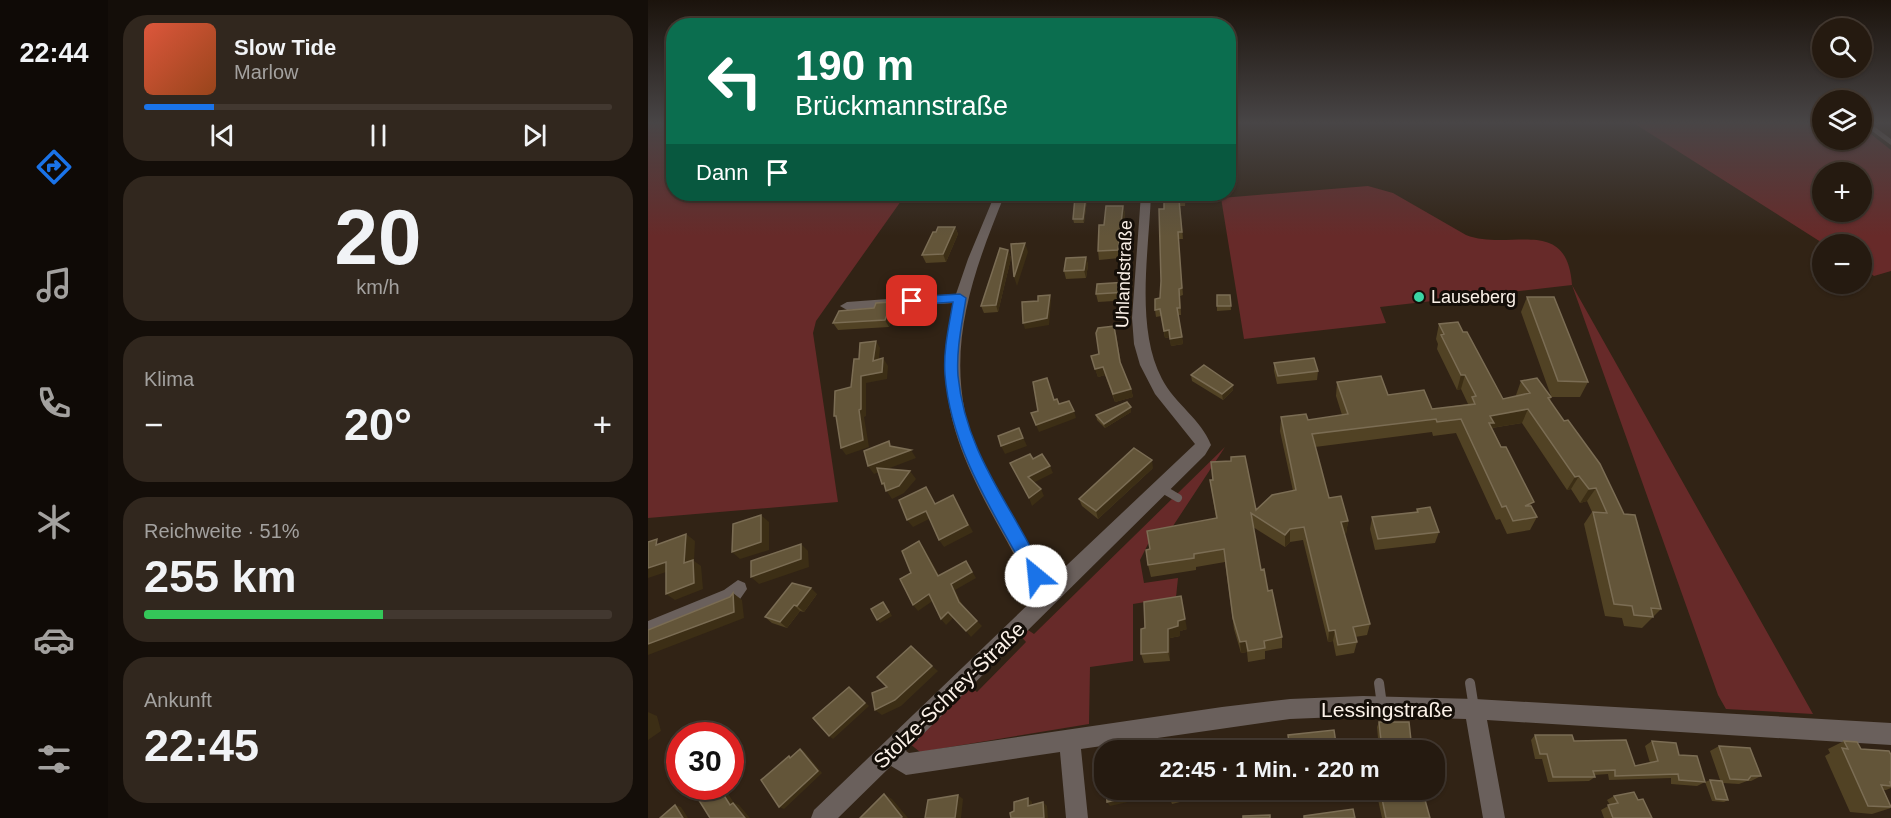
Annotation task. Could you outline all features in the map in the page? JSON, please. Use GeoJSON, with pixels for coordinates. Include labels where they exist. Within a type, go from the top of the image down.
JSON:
{"type":"FeatureCollection","features":[{"type":"Feature","properties":{"kind":"street"},"geometry":{"type":"LineString","coordinates":[[997,201],[960,298],[953,332],[952,375],[961,426],[976,465],[1043,588],[1051,595]]}},
{"type":"Feature","properties":{"kind":"street","name":"Uhlandstraße"},"geometry":{"type":"LineString","coordinates":[[1146,201],[1139,318],[1141,345],[1147,365],[1160,390],[1200,437],[1203,445]]}},
{"type":"Feature","properties":{"kind":"street"},"geometry":{"type":"LineString","coordinates":[[847,306],[960,298]]}},
{"type":"Feature","properties":{"kind":"street","name":"Stolze-Schrey-Straße"},"geometry":{"type":"LineString","coordinates":[[822,818],[1200,451],[1203,445]]}},
{"type":"Feature","properties":{"kind":"street"},"geometry":{"type":"LineString","coordinates":[[648,630],[731,596],[738,589]]}},
{"type":"Feature","properties":{"kind":"street","name":"Lessingstraße"},"geometry":{"type":"LineString","coordinates":[[891,752],[906,764],[1070,738],[1290,710],[1382,706],[1475,709],[1891,734]]}},
{"type":"Feature","properties":{"kind":"street"},"geometry":{"type":"LineString","coordinates":[[1475,709],[1494,818]]}},
{"type":"Feature","properties":{"kind":"street"},"geometry":{"type":"LineString","coordinates":[[1070,738],[1077,818]]}},
{"type":"Feature","properties":{"kind":"lane"},"geometry":{"type":"LineString","coordinates":[[1161,488],[1178,498]]}},
{"type":"Feature","properties":{"kind":"lane"},"geometry":{"type":"LineString","coordinates":[[1379,683],[1382,706]]}},
{"type":"Feature","properties":{"kind":"lane"},"geometry":{"type":"LineString","coordinates":[[1470,683],[1475,709]]}},
{"type":"Feature","properties":{"kind":"shaded area"},"geometry":{"type":"Polygon","coordinates":[[[648,160],[666,160],[666,201],[901,201],[816,321],[813,333],[838,502],[648,518],[648,160]]]}},
{"type":"Feature","properties":{"kind":"shaded area"},"geometry":{"type":"Polygon","coordinates":[[[1692,160],[1891,160],[1891,271],[1872,275],[1872,234],[1812,234],[1812,236],[1692,160]]]}},
{"type":"Feature","properties":{"kind":"shaded area"},"geometry":{"type":"Polygon","coordinates":[[[1368,186],[1393,193],[1466,235],[1483,239],[1548,242],[1560,250],[1568,263],[1572,285],[1380,307],[1386,323],[1244,339],[1221,201],[1236,201],[1236,197],[1368,186]]]}},
{"type":"Feature","properties":{"kind":"shaded area"},"geometry":{"type":"Polygon","coordinates":[[[1572,285],[1813,714],[1726,709],[1718,695],[1572,285]]]}},
{"type":"Feature","properties":{"kind":"shaded area"},"geometry":{"type":"Polygon","coordinates":[[[1225,447],[1171,529],[1148,544],[1140,560],[1144,583],[1178,578],[1176,597],[1133,604],[1133,661],[1090,667],[1089,724],[920,752],[910,744],[967,684],[977,692],[1026,642],[1019,634],[1025,628],[1034,634],[1225,447]]]}},
{"type":"Feature","properties":{"kind":"building"},"geometry":{"type":"Polygon","coordinates":[[[1075,201],[1085,201],[1083,219],[1073,219],[1075,201]]]}},
{"type":"Feature","properties":{"kind":"building"},"geometry":{"type":"Polygon","coordinates":[[[1164,201],[1179,201],[1182,232],[1178,232],[1182,288],[1179,289],[1180,308],[1177,308],[1182,337],[1170,339],[1169,330],[1164,331],[1160,309],[1155,310],[1155,299],[1160,298],[1161,281],[1159,209],[1164,209],[1164,201]]]}},
{"type":"Feature","properties":{"kind":"building"},"geometry":{"type":"Polygon","coordinates":[[[1106,206],[1123,206],[1118,250],[1098,251],[1099,225],[1104,225],[1106,206]]]}},
{"type":"Feature","properties":{"kind":"building"},"geometry":{"type":"Polygon","coordinates":[[[938,227],[955,227],[943,254],[922,255],[933,232],[936,232],[938,227]]]}},
{"type":"Feature","properties":{"kind":"building"},"geometry":{"type":"Polygon","coordinates":[[[1025,243],[1014,277],[1011,244],[1025,243]]]}},
{"type":"Feature","properties":{"kind":"building"},"geometry":{"type":"Polygon","coordinates":[[[1000,248],[1008,250],[996,305],[981,306],[1000,248]]]}},
{"type":"Feature","properties":{"kind":"building"},"geometry":{"type":"Polygon","coordinates":[[[1086,257],[1084,270],[1064,271],[1066,258],[1086,257]]]}},
{"type":"Feature","properties":{"kind":"building"},"geometry":{"type":"Polygon","coordinates":[[[1128,282],[1128,292],[1096,294],[1097,284],[1128,282]]]}},
{"type":"Feature","properties":{"kind":"building"},"geometry":{"type":"Polygon","coordinates":[[[1050,295],[1047,318],[1023,323],[1022,302],[1038,301],[1038,296],[1050,295]]]}},
{"type":"Feature","properties":{"kind":"building"},"geometry":{"type":"Polygon","coordinates":[[[1217,295],[1230,295],[1231,306],[1217,306],[1217,295]]]}},
{"type":"Feature","properties":{"kind":"building"},"geometry":{"type":"Polygon","coordinates":[[[1527,297],[1554,297],[1588,382],[1558,381],[1527,297]]]}},
{"type":"Feature","properties":{"kind":"building"},"geometry":{"type":"Polygon","coordinates":[[[892,302],[885,320],[833,323],[839,311],[874,308],[876,303],[892,302]]]}},
{"type":"Feature","properties":{"kind":"building"},"geometry":{"type":"Polygon","coordinates":[[[1458,322],[1463,332],[1467,332],[1503,399],[1530,393],[1521,381],[1537,378],[1564,421],[1568,420],[1600,464],[1624,514],[1635,515],[1661,609],[1651,608],[1653,617],[1634,615],[1632,606],[1614,604],[1593,512],[1607,513],[1596,488],[1589,489],[1579,476],[1575,477],[1528,409],[1490,416],[1494,423],[1489,423],[1501,447],[1506,447],[1534,502],[1525,506],[1531,506],[1537,517],[1513,521],[1506,506],[1502,507],[1461,419],[1437,422],[1436,419],[1312,434],[1329,498],[1341,496],[1348,521],[1341,522],[1370,624],[1353,627],[1357,642],[1338,645],[1335,630],[1329,631],[1304,527],[1290,529],[1285,535],[1251,513],[1261,570],[1264,569],[1268,591],[1272,590],[1282,637],[1264,641],[1265,648],[1248,651],[1246,641],[1240,642],[1233,618],[1224,549],[1194,554],[1194,558],[1148,565],[1146,550],[1150,549],[1147,531],[1217,518],[1210,480],[1213,480],[1211,462],[1231,461],[1231,457],[1245,456],[1256,510],[1272,495],[1296,490],[1281,417],[1306,414],[1308,420],[1348,414],[1337,382],[1381,376],[1388,395],[1424,390],[1432,409],[1475,404],[1472,397],[1476,396],[1465,375],[1461,375],[1441,335],[1444,334],[1439,324],[1458,322]]]}},
{"type":"Feature","properties":{"kind":"building"},"geometry":{"type":"Polygon","coordinates":[[[1114,326],[1120,362],[1131,389],[1113,394],[1103,367],[1095,369],[1091,356],[1099,354],[1096,333],[1098,328],[1114,326]]]}},
{"type":"Feature","properties":{"kind":"building"},"geometry":{"type":"Polygon","coordinates":[[[876,341],[873,361],[883,358],[882,372],[861,376],[861,409],[859,410],[863,440],[841,448],[836,416],[834,416],[835,391],[851,387],[854,359],[859,359],[860,343],[876,341]]]}},
{"type":"Feature","properties":{"kind":"building"},"geometry":{"type":"Polygon","coordinates":[[[1314,358],[1318,371],[1278,376],[1274,363],[1314,358]]]}},
{"type":"Feature","properties":{"kind":"building"},"geometry":{"type":"Polygon","coordinates":[[[1204,365],[1233,385],[1222,394],[1191,375],[1204,365]]]}},
{"type":"Feature","properties":{"kind":"building"},"geometry":{"type":"Polygon","coordinates":[[[1047,378],[1054,400],[1057,399],[1059,404],[1069,401],[1074,411],[1036,425],[1031,413],[1038,411],[1033,382],[1047,378]]]}},
{"type":"Feature","properties":{"kind":"building"},"geometry":{"type":"Polygon","coordinates":[[[1127,402],[1131,407],[1104,424],[1096,415],[1127,402]]]}},
{"type":"Feature","properties":{"kind":"building"},"geometry":{"type":"Polygon","coordinates":[[[1019,428],[1023,438],[1001,446],[998,436],[1019,428]]]}},
{"type":"Feature","properties":{"kind":"building"},"geometry":{"type":"Polygon","coordinates":[[[889,441],[890,446],[911,450],[868,466],[864,451],[889,441]]]}},
{"type":"Feature","properties":{"kind":"building"},"geometry":{"type":"Polygon","coordinates":[[[1134,448],[1152,460],[1096,511],[1079,499],[1134,448]]]}},
{"type":"Feature","properties":{"kind":"building"},"geometry":{"type":"Polygon","coordinates":[[[1030,454],[1033,459],[1042,454],[1050,466],[1028,477],[1041,489],[1029,498],[1010,463],[1030,454]]]}},
{"type":"Feature","properties":{"kind":"building"},"geometry":{"type":"Polygon","coordinates":[[[877,468],[910,471],[899,486],[886,491],[877,468]]]}},
{"type":"Feature","properties":{"kind":"building"},"geometry":{"type":"Polygon","coordinates":[[[926,487],[935,504],[953,495],[968,525],[939,540],[926,511],[907,520],[899,500],[926,487]]]}},
{"type":"Feature","properties":{"kind":"building"},"geometry":{"type":"Polygon","coordinates":[[[1430,507],[1439,532],[1378,539],[1372,517],[1418,512],[1417,509],[1430,507]]]}},
{"type":"Feature","properties":{"kind":"building"},"geometry":{"type":"Polygon","coordinates":[[[761,515],[761,542],[732,552],[733,524],[761,515]]]}},
{"type":"Feature","properties":{"kind":"building"},"geometry":{"type":"Polygon","coordinates":[[[686,534],[684,563],[693,560],[694,583],[666,594],[666,562],[648,568],[648,542],[657,539],[656,545],[686,534]]]}},
{"type":"Feature","properties":{"kind":"building"},"geometry":{"type":"Polygon","coordinates":[[[919,541],[938,576],[966,561],[972,572],[951,584],[959,602],[977,621],[966,631],[948,612],[941,619],[929,594],[913,605],[900,579],[911,573],[902,551],[919,541]]]}},
{"type":"Feature","properties":{"kind":"building"},"geometry":{"type":"Polygon","coordinates":[[[801,544],[801,559],[751,577],[751,561],[801,544]]]}},
{"type":"Feature","properties":{"kind":"building"},"geometry":{"type":"Polygon","coordinates":[[[792,583],[811,588],[780,622],[765,617],[792,583]]]}},
{"type":"Feature","properties":{"kind":"building"},"geometry":{"type":"Polygon","coordinates":[[[733,593],[734,612],[648,644],[648,630],[730,597],[733,593]]]}},
{"type":"Feature","properties":{"kind":"building"},"geometry":{"type":"Polygon","coordinates":[[[1181,596],[1185,619],[1178,621],[1178,626],[1168,629],[1168,652],[1141,654],[1141,629],[1145,628],[1144,602],[1181,596]]]}},
{"type":"Feature","properties":{"kind":"building"},"geometry":{"type":"Polygon","coordinates":[[[883,602],[889,612],[877,620],[871,609],[883,602]]]}},
{"type":"Feature","properties":{"kind":"building"},"geometry":{"type":"Polygon","coordinates":[[[911,646],[932,666],[895,700],[875,710],[872,693],[887,687],[877,677],[911,646]]]}},
{"type":"Feature","properties":{"kind":"building"},"geometry":{"type":"Polygon","coordinates":[[[849,687],[865,703],[829,736],[813,718],[849,687]]]}},
{"type":"Feature","properties":{"kind":"building"},"geometry":{"type":"Polygon","coordinates":[[[1379,722],[1409,722],[1411,740],[1381,740],[1379,722]]]}},
{"type":"Feature","properties":{"kind":"building"},"geometry":{"type":"Polygon","coordinates":[[[1334,730],[1336,740],[1289,740],[1288,735],[1334,730]]]}},
{"type":"Feature","properties":{"kind":"building"},"geometry":{"type":"Polygon","coordinates":[[[1535,735],[1572,735],[1574,741],[1626,740],[1635,766],[1658,761],[1652,741],[1676,743],[1679,755],[1697,756],[1705,782],[1679,780],[1678,774],[1615,776],[1615,770],[1593,771],[1595,777],[1553,777],[1547,754],[1540,754],[1535,735]]]}},
{"type":"Feature","properties":{"kind":"building"},"geometry":{"type":"Polygon","coordinates":[[[1844,741],[1857,742],[1861,749],[1889,751],[1891,786],[1881,785],[1891,807],[1868,806],[1842,748],[1848,749],[1844,741]]]}},
{"type":"Feature","properties":{"kind":"building"},"geometry":{"type":"Polygon","coordinates":[[[1719,746],[1750,748],[1761,776],[1751,776],[1748,780],[1730,779],[1719,746]]]}},
{"type":"Feature","properties":{"kind":"building"},"geometry":{"type":"Polygon","coordinates":[[[800,749],[818,771],[779,807],[761,780],[800,749]]]}},
{"type":"Feature","properties":{"kind":"building"},"geometry":{"type":"Polygon","coordinates":[[[1710,780],[1722,781],[1728,800],[1716,799],[1710,780]]]}},
{"type":"Feature","properties":{"kind":"building"},"geometry":{"type":"Polygon","coordinates":[[[1634,792],[1638,800],[1643,799],[1652,818],[1613,818],[1608,805],[1618,803],[1614,796],[1634,792]]]}},
{"type":"Feature","properties":{"kind":"building"},"geometry":{"type":"Polygon","coordinates":[[[884,794],[901,818],[860,818],[884,794]]]}},
{"type":"Feature","properties":{"kind":"building"},"geometry":{"type":"Polygon","coordinates":[[[958,795],[955,818],[925,818],[928,800],[958,795]]]}},
{"type":"Feature","properties":{"kind":"building"},"geometry":{"type":"Polygon","coordinates":[[[1028,798],[1028,806],[1043,802],[1044,818],[1011,818],[1010,813],[1014,811],[1014,802],[1028,798]]]}},
{"type":"Feature","properties":{"kind":"building"},"geometry":{"type":"Polygon","coordinates":[[[699,800],[727,800],[730,805],[733,803],[745,818],[710,818],[699,800]]]}},
{"type":"Feature","properties":{"kind":"building"},"geometry":{"type":"Polygon","coordinates":[[[1382,800],[1425,800],[1430,818],[1386,818],[1382,800]]]}},
{"type":"Feature","properties":{"kind":"building"},"geometry":{"type":"Polygon","coordinates":[[[675,805],[683,818],[660,818],[675,805]]]}},
{"type":"Feature","properties":{"kind":"building"},"geometry":{"type":"Polygon","coordinates":[[[1353,809],[1355,818],[1304,818],[1304,816],[1353,809]]]}},
{"type":"Feature","properties":{"kind":"building"},"geometry":{"type":"Polygon","coordinates":[[[1270,815],[1270,818],[1243,818],[1243,816],[1270,815]]]}},
{"type":"Feature","properties":{"kind":"place","name":"Lauseberg"},"geometry":{"type":"Point","coordinates":[1419,297]}},
{"type":"Feature","properties":{"kind":"route"},"geometry":{"type":"LineString","coordinates":[[912,301],[960,298],[954,323],[952,351],[952,375],[958,415],[973,459],[1036,576]]}}]}
